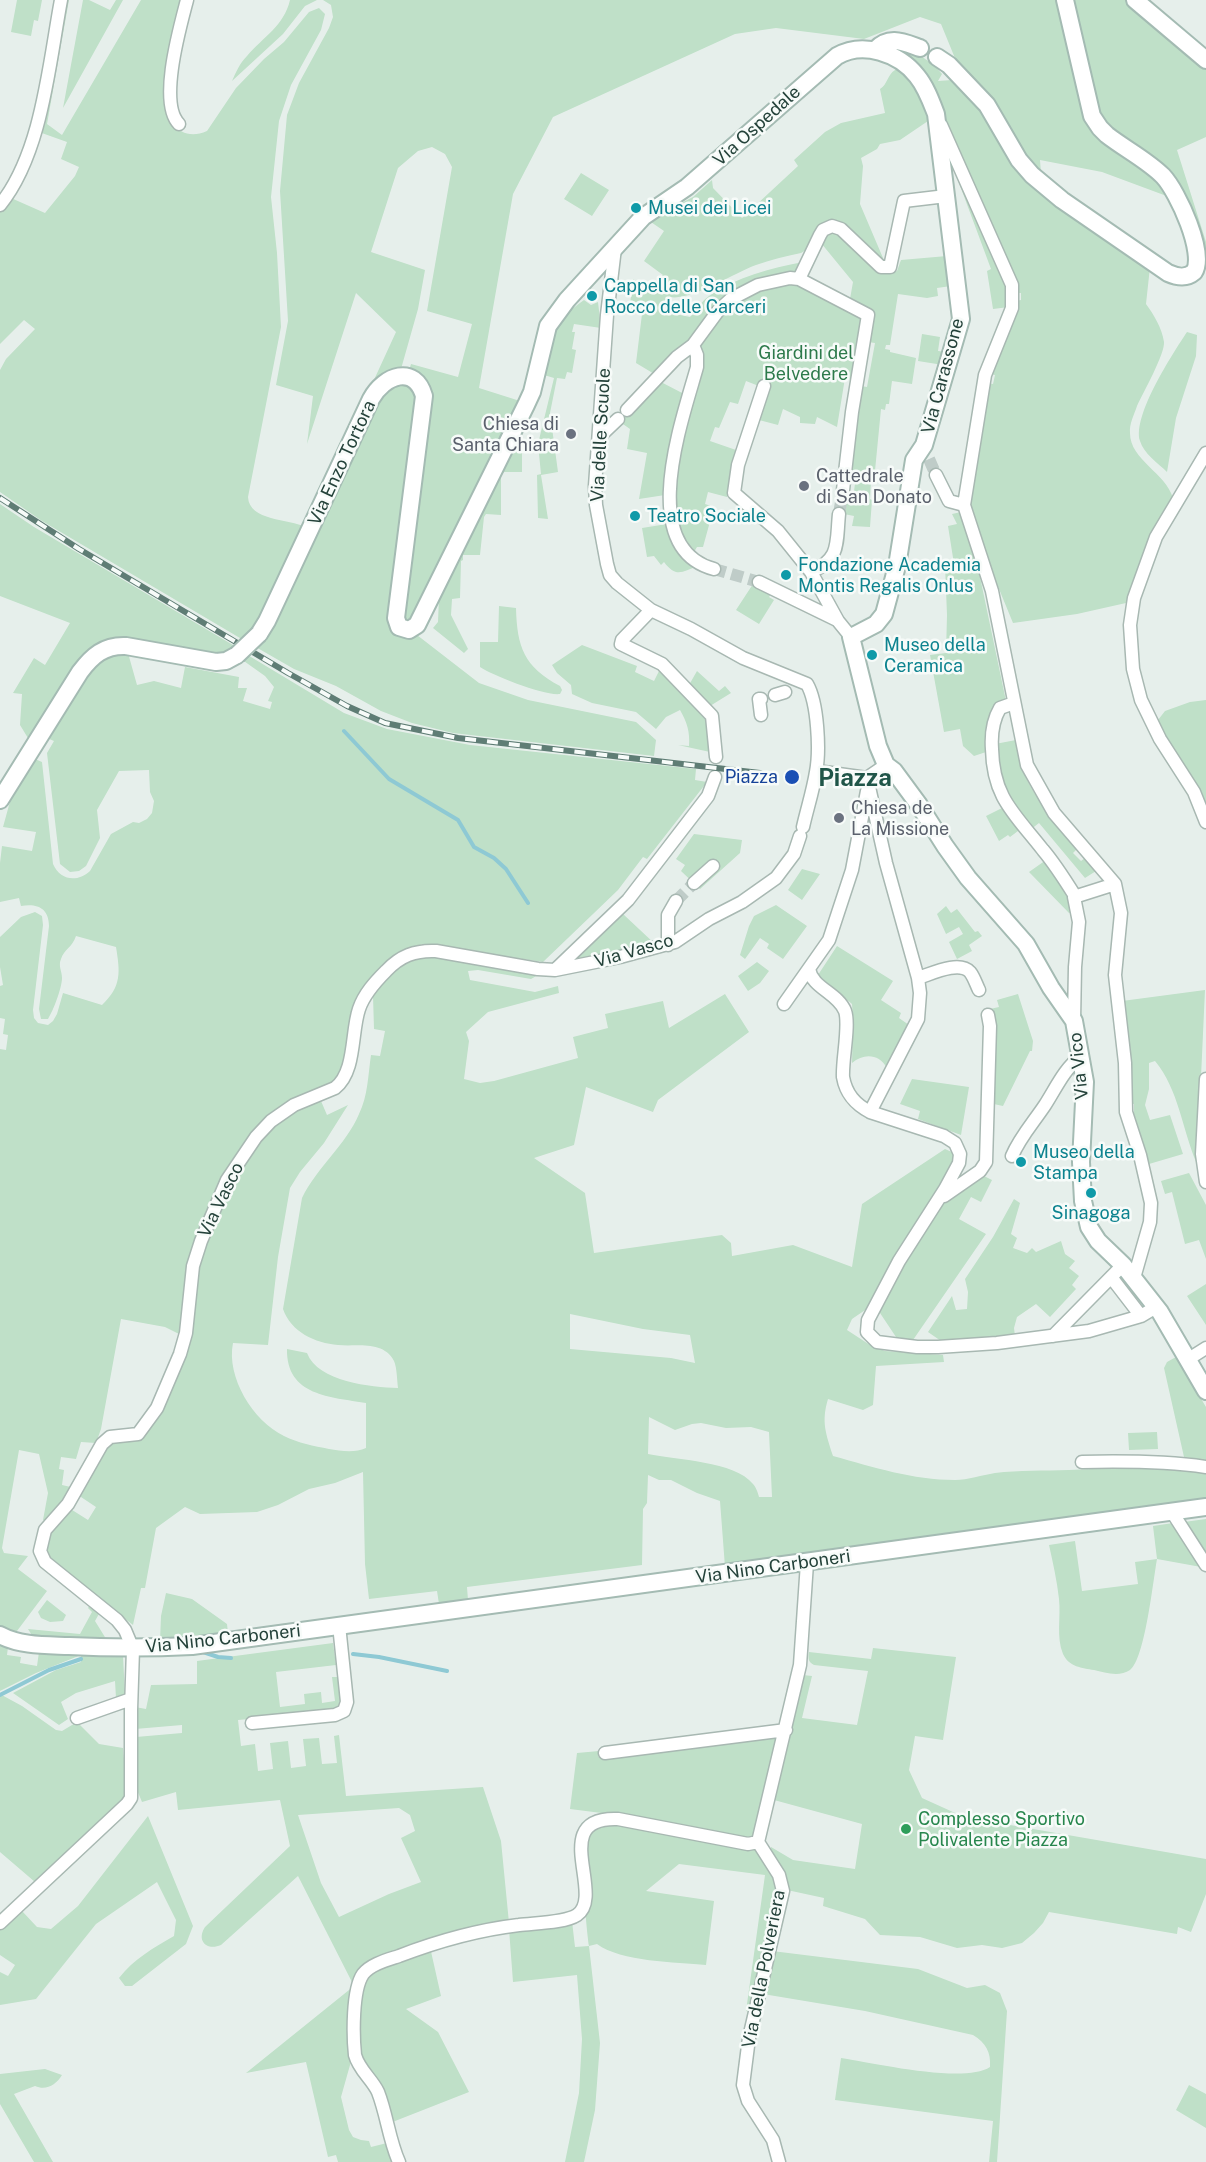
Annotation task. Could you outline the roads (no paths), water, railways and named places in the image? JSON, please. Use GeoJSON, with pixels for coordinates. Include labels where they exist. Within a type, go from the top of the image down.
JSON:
{"type":"FeatureCollection","features":[{"type":"Feature","properties":{"kind":"street"},"geometry":{"type":"LineString","coordinates":[[0,205],[9,192],[36,131],[61,0]]}},
{"type":"Feature","properties":{"kind":"street"},"geometry":{"type":"LineString","coordinates":[[179,124],[171,112],[170,90],[187,0]]}},
{"type":"Feature","properties":{"kind":"street"},"geometry":{"type":"LineString","coordinates":[[937,57],[949,65],[981,98],[1022,164],[1049,190],[1168,273],[1180,277],[1190,275],[1199,265],[1200,252],[1192,226],[1177,195],[1162,176],[1107,135],[1092,116],[1065,0]]}},
{"type":"Feature","properties":{"kind":"street"},"geometry":{"type":"LineString","coordinates":[[1135,0],[1206,60]]}},
{"type":"Feature","properties":{"kind":"street","name":"Via Ospedale"},"geometry":{"type":"LineString","coordinates":[[567,300],[644,218],[687,187],[830,60],[850,50],[875,50],[883,43],[893,40],[920,48]]}},
{"type":"Feature","properties":{"kind":"street","name":"Via Carassone"},"geometry":{"type":"LineString","coordinates":[[851,637],[876,624],[884,614],[897,566],[914,460],[927,452],[961,319],[936,114],[925,88],[912,70],[898,59],[875,50]]}},
{"type":"Feature","properties":{"kind":"street"},"geometry":{"type":"LineString","coordinates":[[936,114],[1012,285],[1012,308],[985,375],[964,505],[992,591],[1026,765],[1054,813],[1115,884],[1121,913],[1114,975],[1125,1064],[1126,1112],[1140,1155],[1151,1203],[1150,1222],[1134,1278]]}},
{"type":"Feature","properties":{"kind":"street"},"geometry":{"type":"LineString","coordinates":[[799,279],[823,230],[832,225],[841,229],[881,267],[890,267],[904,201],[946,196]]}},
{"type":"Feature","properties":{"kind":"street","name":"Via delle Scuole"},"geometry":{"type":"LineString","coordinates":[[615,248],[607,315],[596,500],[606,564],[610,575],[651,610],[751,662],[805,683]]}},
{"type":"Feature","properties":{"kind":"street"},"geometry":{"type":"LineString","coordinates":[[599,438],[677,357],[693,345],[718,311],[736,295],[769,282],[790,278],[799,279],[868,315],[852,412],[843,490]]}},
{"type":"Feature","properties":{"kind":"street","name":"Via Enzo Tortora"},"geometry":{"type":"LineString","coordinates":[[0,800],[80,672],[99,652],[116,646],[126,646],[216,662],[226,661],[237,655],[259,634],[374,394],[385,381],[396,376],[415,381],[421,388],[424,399],[396,618],[398,625],[403,629],[409,630],[417,626],[532,392],[548,326],[567,300]]}},
{"type":"Feature","properties":{"kind":"street"},"geometry":{"type":"LineString","coordinates":[[693,345],[697,355],[697,367],[673,464],[670,511],[673,528],[687,553],[698,563],[714,569]]}},
{"type":"Feature","properties":{"kind":"street"},"geometry":{"type":"LineString","coordinates":[[764,386],[738,465],[733,491],[778,531],[811,572],[838,621],[851,637],[878,746],[886,765],[867,781],[846,892],[829,940],[784,1004]]}},
{"type":"Feature","properties":{"kind":"street"},"geometry":{"type":"LineString","coordinates":[[1206,453],[1156,537],[1134,598],[1130,634],[1133,669],[1141,700],[1160,739],[1194,792],[1206,822]]}},
{"type":"Feature","properties":{"kind":"street"},"geometry":{"type":"LineString","coordinates":[[936,475],[949,501],[964,505]]}},
{"type":"Feature","properties":{"kind":"street"},"geometry":{"type":"LineString","coordinates":[[811,572],[827,564],[834,553],[840,514]]}},
{"type":"Feature","properties":{"kind":"street"},"geometry":{"type":"LineString","coordinates":[[759,582],[838,621]]}},
{"type":"Feature","properties":{"kind":"street"},"geometry":{"type":"LineString","coordinates":[[651,610],[622,640],[621,644],[662,664],[712,716],[716,757]]}},
{"type":"Feature","properties":{"kind":"street"},"geometry":{"type":"LineString","coordinates":[[784,692],[805,683]]}},
{"type":"Feature","properties":{"kind":"street","name":"Via Vasco"},"geometry":{"type":"LineString","coordinates":[[133,1649],[125,1630],[117,1620],[45,1562],[41,1554],[42,1540],[46,1528],[66,1507],[102,1444],[110,1437],[132,1436],[140,1433],[158,1408],[183,1346],[192,1270],[197,1252],[232,1171],[256,1137],[271,1121],[290,1107],[335,1088],[341,1083],[348,1068],[360,1006],[375,983],[399,960],[417,952],[436,951],[555,970],[668,945],[709,918],[742,902],[776,878],[794,854],[817,771],[816,721],[810,691],[805,683]]}},
{"type":"Feature","properties":{"kind":"street"},"geometry":{"type":"LineString","coordinates":[[761,699],[759,699],[761,715]]}},
{"type":"Feature","properties":{"kind":"street"},"geometry":{"type":"LineString","coordinates":[[1005,803],[994,774],[992,737],[999,710],[1003,706],[1014,703]]}},
{"type":"Feature","properties":{"kind":"street","name":"Via Vico"},"geometry":{"type":"LineString","coordinates":[[886,765],[894,771],[920,804],[945,846],[968,878],[1026,944],[1051,988],[1074,1021],[1085,1088],[1081,1162],[1086,1215],[1094,1237],[1117,1271],[1134,1278],[1156,1307],[1206,1391]]}},
{"type":"Feature","properties":{"kind":"street"},"geometry":{"type":"LineString","coordinates":[[817,771],[867,781]]}},
{"type":"Feature","properties":{"kind":"street"},"geometry":{"type":"LineString","coordinates":[[555,970],[628,900],[708,796],[715,777]]}},
{"type":"Feature","properties":{"kind":"street"},"geometry":{"type":"LineString","coordinates":[[984,779],[1044,850],[1075,896],[1079,922],[1075,964],[1074,1021]]}},
{"type":"Feature","properties":{"kind":"street"},"geometry":{"type":"LineString","coordinates":[[867,781],[886,863],[918,978],[920,1000],[918,1019],[870,1112]]}},
{"type":"Feature","properties":{"kind":"street"},"geometry":{"type":"LineString","coordinates":[[694,883],[713,866]]}},
{"type":"Feature","properties":{"kind":"street"},"geometry":{"type":"LineString","coordinates":[[1075,896],[1115,884]]}},
{"type":"Feature","properties":{"kind":"street"},"geometry":{"type":"LineString","coordinates":[[668,945],[668,915],[676,901]]}},
{"type":"Feature","properties":{"kind":"street"},"geometry":{"type":"LineString","coordinates":[[1071,923],[1073,939],[1071,953],[1075,964]]}},
{"type":"Feature","properties":{"kind":"street"},"geometry":{"type":"LineString","coordinates":[[918,978],[961,967],[970,972],[979,990]]}},
{"type":"Feature","properties":{"kind":"street"},"geometry":{"type":"LineString","coordinates":[[809,969],[812,978],[844,1010],[846,1019],[843,1071],[848,1093],[870,1112],[948,1137],[958,1146],[960,1154],[958,1163],[899,1261],[868,1320],[866,1330],[870,1337],[886,1344],[938,1347],[1053,1336],[1089,1331],[1141,1316],[1156,1307]]}},
{"type":"Feature","properties":{"kind":"street"},"geometry":{"type":"LineString","coordinates":[[934,1205],[980,1171],[986,1162],[990,1026],[988,1016]]}},
{"type":"Feature","properties":{"kind":"street"},"geometry":{"type":"LineString","coordinates":[[1012,1156],[1020,1137],[1044,1107],[1068,1068],[1081,1056]]}},
{"type":"Feature","properties":{"kind":"street"},"geometry":{"type":"LineString","coordinates":[[1206,1080],[1202,1154],[1206,1182]]}},
{"type":"Feature","properties":{"kind":"street"},"geometry":{"type":"LineString","coordinates":[[1053,1336],[1117,1271],[1141,1316]]}},
{"type":"Feature","properties":{"kind":"street"},"geometry":{"type":"LineString","coordinates":[[1188,1360],[1206,1348]]}},
{"type":"Feature","properties":{"kind":"street"},"geometry":{"type":"LineString","coordinates":[[1082,1462],[1165,1462],[1206,1467]]}},
{"type":"Feature","properties":{"kind":"street","name":"Via Nino Carboneri"},"geometry":{"type":"LineString","coordinates":[[0,1635],[14,1641],[39,1644],[133,1649],[192,1646],[1206,1507]]}},
{"type":"Feature","properties":{"kind":"street"},"geometry":{"type":"LineString","coordinates":[[1172,1512],[1206,1565]]}},
{"type":"Feature","properties":{"kind":"street"},"geometry":{"type":"LineString","coordinates":[[399,2162],[390,2141],[376,2090],[355,2055],[357,1992],[360,1980],[366,1972],[380,1963],[436,1942],[488,1928],[559,1920],[577,1915],[583,1908],[585,1899],[582,1838],[588,1828],[602,1820],[618,1819],[748,1844],[758,1842],[801,1660],[807,1563]]}},
{"type":"Feature","properties":{"kind":"street"},"geometry":{"type":"LineString","coordinates":[[252,1723],[335,1715],[344,1711],[347,1702],[339,1625]]}},
{"type":"Feature","properties":{"kind":"street"},"geometry":{"type":"LineString","coordinates":[[0,1923],[130,1801],[133,1649]]}},
{"type":"Feature","properties":{"kind":"street"},"geometry":{"type":"LineString","coordinates":[[77,1718],[131,1700]]}},
{"type":"Feature","properties":{"kind":"street"},"geometry":{"type":"LineString","coordinates":[[605,1753],[786,1730]]}},
{"type":"Feature","properties":{"kind":"street","name":"Via della Polveriera"},"geometry":{"type":"LineString","coordinates":[[758,1842],[779,1875],[783,1887],[749,2038],[743,2085],[748,2101],[773,2140],[779,2162]]}},
{"type":"Feature","properties":{"kind":"waterway"},"geometry":{"type":"LineString","coordinates":[[344,731],[389,779],[458,820],[474,847],[494,858],[506,869],[528,903]]}},
{"type":"Feature","properties":{"kind":"waterway"},"geometry":{"type":"LineString","coordinates":[[200,1651],[218,1657],[231,1658]]}},
{"type":"Feature","properties":{"kind":"waterway"},"geometry":{"type":"LineString","coordinates":[[353,1654],[447,1671]]}},
{"type":"Feature","properties":{"kind":"waterway"},"geometry":{"type":"LineString","coordinates":[[0,1695],[49,1670],[81,1659]]}},
{"type":"Feature","properties":{"kind":"tunnel"},"geometry":{"type":"LineString","coordinates":[[929,459],[936,475]]}},
{"type":"Feature","properties":{"kind":"tunnel"},"geometry":{"type":"LineString","coordinates":[[839,514],[843,490]]}},
{"type":"Feature","properties":{"kind":"tunnel"},"geometry":{"type":"LineString","coordinates":[[714,569],[759,582]]}},
{"type":"Feature","properties":{"kind":"tunnel"},"geometry":{"type":"LineString","coordinates":[[676,901],[694,883]]}},
{"type":"Feature","properties":{"kind":"railway"},"geometry":{"type":"LineString","coordinates":[[0,498],[79,549],[288,673],[347,706],[385,723],[458,738],[760,773]]}},
{"type":"Feature","properties":{"kind":"place","name":"Musei dei Licei"},"geometry":{"type":"Point","coordinates":[636,208]}},
{"type":"Feature","properties":{"kind":"place","name":"Cappella di San Rocco delle Carceri"},"geometry":{"type":"Point","coordinates":[592,296]}},
{"type":"Feature","properties":{"kind":"place","name":"Chiesa di Santa Chiara"},"geometry":{"type":"Point","coordinates":[571,434]}},
{"type":"Feature","properties":{"kind":"place","name":"Cattedrale di San Donato"},"geometry":{"type":"Point","coordinates":[804,486]}},
{"type":"Feature","properties":{"kind":"place","name":"Teatro Sociale"},"geometry":{"type":"Point","coordinates":[635,516]}},
{"type":"Feature","properties":{"kind":"place","name":"Fondazione Academia Montis Regalis Onlus"},"geometry":{"type":"Point","coordinates":[786,575]}},
{"type":"Feature","properties":{"kind":"place","name":"Museo della Ceramica"},"geometry":{"type":"Point","coordinates":[872,655]}},
{"type":"Feature","properties":{"kind":"place","name":"Piazza"},"geometry":{"type":"Point","coordinates":[792,777]}},
{"type":"Feature","properties":{"kind":"place","name":"Chiesa de La Missione"},"geometry":{"type":"Point","coordinates":[839,818]}},
{"type":"Feature","properties":{"kind":"place","name":"Museo della Stampa"},"geometry":{"type":"Point","coordinates":[1021,1162]}},
{"type":"Feature","properties":{"kind":"place","name":"Sinagoga"},"geometry":{"type":"Point","coordinates":[1091,1193]}},
{"type":"Feature","properties":{"kind":"place","name":"Complesso Sportivo Polivalente Piazza"},"geometry":{"type":"Point","coordinates":[906,1829]}},
{"type":"Feature","properties":{"kind":"district","name":"Piazza"},"geometry":{"type":"Point","coordinates":[855,779]}},
{"type":"Feature","properties":{"kind":"park label","name":"Giardini del Belvedere"},"geometry":{"type":"Point","coordinates":[806,364]}}]}
